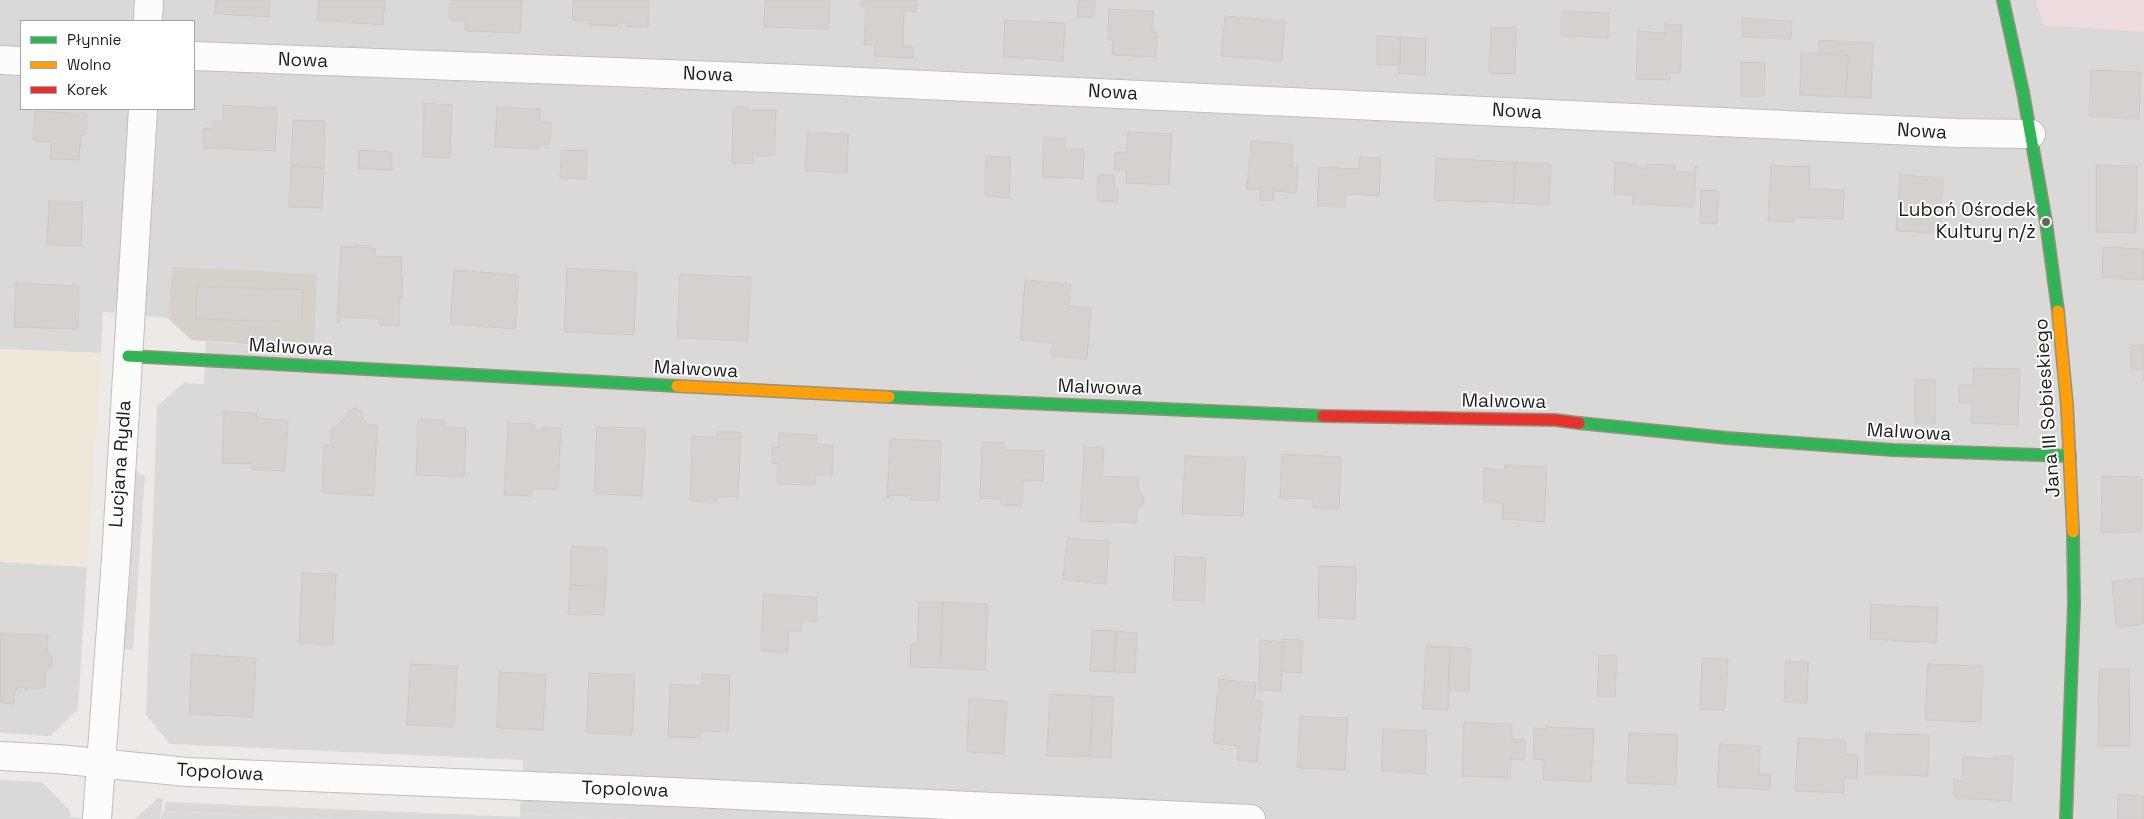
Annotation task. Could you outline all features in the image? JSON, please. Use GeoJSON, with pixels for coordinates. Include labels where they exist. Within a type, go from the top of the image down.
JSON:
{"type":"FeatureCollection","features":[{"type":"Feature","properties":{"kind":"street"},"geometry":{"type":"LineString","coordinates":[[148,0],[148,20]]}},
{"type":"Feature","properties":{"kind":"street","name":"Jana III Sobieskiego"},"geometry":{"type":"LineString","coordinates":[[2003,0],[2031,134],[2060,320],[2070,456],[2074,604],[2066,819]]}},
{"type":"Feature","properties":{"kind":"street","name":"Nowa"},"geometry":{"type":"LineString","coordinates":[[195,56],[797,79],[1947,133],[2031,134]]}},
{"type":"Feature","properties":{"kind":"street"},"geometry":{"type":"LineString","coordinates":[[0,60],[20,61]]}},
{"type":"Feature","properties":{"kind":"street","name":"Lucjana Rydla"},"geometry":{"type":"LineString","coordinates":[[97,819],[143,110]]}},
{"type":"Feature","properties":{"kind":"street","name":"Malwowa"},"geometry":{"type":"LineString","coordinates":[[128,356],[771,392],[1380,418],[1555,420],[1726,438],[1893,450],[2070,456]]}},
{"type":"Feature","properties":{"kind":"street","name":"Topolowa"},"geometry":{"type":"LineString","coordinates":[[0,756],[101,763],[187,772],[1251,819]]}},
{"type":"Feature","properties":{"kind":"shaded area"},"geometry":{"type":"Polygon","coordinates":[[[0,0],[2036,0],[2044,25],[2144,30],[2144,819],[630,819],[520,813],[523,760],[170,744],[146,715],[157,406],[184,383],[204,384],[206,342],[314,349],[172,267],[168,318],[103,312],[101,353],[0,349],[0,0]]]}},
{"type":"Feature","properties":{"kind":"shaded area"},"geometry":{"type":"Polygon","coordinates":[[[2036,0],[2144,0],[2144,32],[2043,25],[2036,0]]]}},
{"type":"Feature","properties":{"kind":"shaded area"},"geometry":{"type":"Polygon","coordinates":[[[172,267],[317,274],[314,349],[191,340],[168,318],[172,267]]]}},
{"type":"Feature","properties":{"kind":"shaded area"},"geometry":{"type":"Polygon","coordinates":[[[0,349],[101,353],[87,567],[0,562],[0,349]]]}},
{"type":"Feature","properties":{"kind":"shaded area"},"geometry":{"type":"Polygon","coordinates":[[[135,470],[145,475],[133,650],[124,649],[135,470]]]}},
{"type":"Feature","properties":{"kind":"shaded area"},"geometry":{"type":"Polygon","coordinates":[[[0,562],[87,567],[78,709],[51,736],[0,733],[0,562]]]}},
{"type":"Feature","properties":{"kind":"shaded area"},"geometry":{"type":"Polygon","coordinates":[[[0,780],[42,782],[70,811],[70,817],[95,819],[0,819],[0,780]]]}},
{"type":"Feature","properties":{"kind":"shaded area"},"geometry":{"type":"Polygon","coordinates":[[[158,798],[163,799],[160,819],[135,819],[158,798]]]}},
{"type":"Feature","properties":{"kind":"shaded area"},"geometry":{"type":"Polygon","coordinates":[[[165,802],[520,817],[520,819],[333,819],[165,811],[165,802]]]}},
{"type":"Feature","properties":{"kind":"shaded area"},"geometry":{"type":"Polygon","coordinates":[[[163,811],[165,811],[333,819],[160,819],[163,811]]]}},
{"type":"Feature","properties":{"kind":"shaded area"},"geometry":{"type":"Polygon","coordinates":[[[520,813],[630,819],[520,819],[520,813]]]}},
{"type":"Feature","properties":{"kind":"building"},"geometry":{"type":"Polygon","coordinates":[[[216,0],[270,0],[269,17],[215,14],[216,0]]]}},
{"type":"Feature","properties":{"kind":"building"},"geometry":{"type":"Polygon","coordinates":[[[319,0],[385,0],[383,25],[317,20],[319,0]]]}},
{"type":"Feature","properties":{"kind":"building"},"geometry":{"type":"Polygon","coordinates":[[[450,0],[522,0],[520,33],[465,31],[465,21],[449,20],[450,0]]]}},
{"type":"Feature","properties":{"kind":"building"},"geometry":{"type":"Polygon","coordinates":[[[573,0],[649,0],[648,27],[626,27],[626,23],[617,23],[617,26],[590,25],[590,21],[572,20],[573,0]]]}},
{"type":"Feature","properties":{"kind":"building"},"geometry":{"type":"Polygon","coordinates":[[[765,0],[830,0],[829,29],[764,27],[765,0]]]}},
{"type":"Feature","properties":{"kind":"building"},"geometry":{"type":"Polygon","coordinates":[[[861,0],[917,0],[916,12],[904,11],[903,46],[913,47],[913,58],[874,56],[875,45],[864,45],[866,6],[860,6],[861,0]]]}},
{"type":"Feature","properties":{"kind":"building"},"geometry":{"type":"Polygon","coordinates":[[[1078,0],[1095,0],[1094,17],[1077,17],[1078,0]]]}},
{"type":"Feature","properties":{"kind":"building"},"geometry":{"type":"Polygon","coordinates":[[[1109,9],[1153,11],[1152,32],[1157,32],[1156,57],[1112,55],[1113,40],[1108,40],[1109,9]]]}},
{"type":"Feature","properties":{"kind":"building"},"geometry":{"type":"Polygon","coordinates":[[[1562,11],[1609,13],[1608,38],[1561,36],[1562,11]]]}},
{"type":"Feature","properties":{"kind":"building"},"geometry":{"type":"Polygon","coordinates":[[[1225,16],[1285,21],[1282,61],[1221,56],[1225,16]]]}},
{"type":"Feature","properties":{"kind":"building"},"geometry":{"type":"Polygon","coordinates":[[[1742,18],[1792,21],[1791,39],[1742,37],[1742,18]]]}},
{"type":"Feature","properties":{"kind":"building"},"geometry":{"type":"Polygon","coordinates":[[[1005,20],[1065,23],[1063,61],[1003,57],[1005,20]]]}},
{"type":"Feature","properties":{"kind":"building"},"geometry":{"type":"Polygon","coordinates":[[[1665,24],[1682,25],[1680,73],[1670,73],[1670,80],[1636,79],[1638,31],[1665,33],[1665,24]]]}},
{"type":"Feature","properties":{"kind":"building"},"geometry":{"type":"Polygon","coordinates":[[[1491,27],[1516,27],[1515,74],[1489,73],[1491,27]]]}},
{"type":"Feature","properties":{"kind":"building"},"geometry":{"type":"Polygon","coordinates":[[[1377,36],[1400,37],[1400,65],[1377,65],[1377,36]]]}},
{"type":"Feature","properties":{"kind":"building"},"geometry":{"type":"Polygon","coordinates":[[[1400,37],[1426,38],[1425,75],[1399,74],[1400,37]]]}},
{"type":"Feature","properties":{"kind":"building"},"geometry":{"type":"Polygon","coordinates":[[[1819,40],[1873,43],[1871,98],[1846,97],[1848,55],[1818,53],[1819,40]]]}},
{"type":"Feature","properties":{"kind":"building"},"geometry":{"type":"Polygon","coordinates":[[[1801,52],[1848,55],[1846,97],[1800,95],[1801,52]]]}},
{"type":"Feature","properties":{"kind":"building"},"geometry":{"type":"Polygon","coordinates":[[[1741,62],[1765,63],[1764,96],[1741,96],[1741,62]]]}},
{"type":"Feature","properties":{"kind":"building"},"geometry":{"type":"Polygon","coordinates":[[[2091,70],[2141,72],[2139,119],[2089,116],[2091,70]]]}},
{"type":"Feature","properties":{"kind":"building"},"geometry":{"type":"Polygon","coordinates":[[[424,103],[452,105],[450,158],[423,157],[424,103]]]}},
{"type":"Feature","properties":{"kind":"building"},"geometry":{"type":"Polygon","coordinates":[[[223,105],[277,108],[275,151],[203,148],[203,128],[212,128],[213,121],[223,122],[223,105]]]}},
{"type":"Feature","properties":{"kind":"building"},"geometry":{"type":"Polygon","coordinates":[[[738,106],[747,106],[751,110],[776,110],[774,156],[753,156],[753,164],[732,163],[733,111],[738,106]]]}},
{"type":"Feature","properties":{"kind":"building"},"geometry":{"type":"Polygon","coordinates":[[[497,107],[540,109],[540,122],[551,122],[550,144],[539,144],[538,149],[495,147],[497,107]]]}},
{"type":"Feature","properties":{"kind":"building"},"geometry":{"type":"Polygon","coordinates":[[[35,111],[87,114],[86,135],[81,135],[79,160],[50,159],[51,142],[33,141],[35,111]]]}},
{"type":"Feature","properties":{"kind":"building"},"geometry":{"type":"Polygon","coordinates":[[[293,120],[325,121],[324,168],[291,166],[293,120]]]}},
{"type":"Feature","properties":{"kind":"building"},"geometry":{"type":"Polygon","coordinates":[[[808,132],[848,134],[847,173],[805,171],[808,132]]]}},
{"type":"Feature","properties":{"kind":"building"},"geometry":{"type":"Polygon","coordinates":[[[1128,132],[1172,134],[1169,185],[1126,183],[1126,170],[1114,169],[1115,152],[1127,152],[1128,132]]]}},
{"type":"Feature","properties":{"kind":"building"},"geometry":{"type":"Polygon","coordinates":[[[1044,137],[1065,138],[1065,149],[1084,149],[1083,179],[1042,177],[1044,137]]]}},
{"type":"Feature","properties":{"kind":"building"},"geometry":{"type":"Polygon","coordinates":[[[1251,141],[1293,144],[1292,167],[1298,167],[1296,193],[1274,191],[1273,201],[1260,200],[1260,190],[1247,189],[1251,141]]]}},
{"type":"Feature","properties":{"kind":"building"},"geometry":{"type":"Polygon","coordinates":[[[359,150],[392,152],[392,170],[358,168],[359,150]]]}},
{"type":"Feature","properties":{"kind":"building"},"geometry":{"type":"Polygon","coordinates":[[[562,150],[587,151],[586,179],[560,178],[562,150]]]}},
{"type":"Feature","properties":{"kind":"building"},"geometry":{"type":"Polygon","coordinates":[[[986,156],[1011,157],[1009,198],[985,196],[986,156]]]}},
{"type":"Feature","properties":{"kind":"building"},"geometry":{"type":"Polygon","coordinates":[[[1360,157],[1381,158],[1379,196],[1346,194],[1345,207],[1317,206],[1319,167],[1359,169],[1360,157]]]}},
{"type":"Feature","properties":{"kind":"building"},"geometry":{"type":"Polygon","coordinates":[[[1436,158],[1515,162],[1513,203],[1434,200],[1436,158]]]}},
{"type":"Feature","properties":{"kind":"building"},"geometry":{"type":"Polygon","coordinates":[[[1515,162],[1551,164],[1549,205],[1513,203],[1515,162]]]}},
{"type":"Feature","properties":{"kind":"building"},"geometry":{"type":"Polygon","coordinates":[[[1615,162],[1638,164],[1638,168],[1647,168],[1647,164],[1675,165],[1675,172],[1695,172],[1696,166],[1694,207],[1632,204],[1633,195],[1614,194],[1615,162]]]}},
{"type":"Feature","properties":{"kind":"building"},"geometry":{"type":"Polygon","coordinates":[[[1771,165],[1810,167],[1809,188],[1844,190],[1843,219],[1794,217],[1794,222],[1768,221],[1771,165]]]}},
{"type":"Feature","properties":{"kind":"building"},"geometry":{"type":"Polygon","coordinates":[[[2096,165],[2137,166],[2136,233],[2096,232],[2096,165]]]}},
{"type":"Feature","properties":{"kind":"building"},"geometry":{"type":"Polygon","coordinates":[[[291,166],[324,168],[322,208],[289,207],[291,166]]]}},
{"type":"Feature","properties":{"kind":"building"},"geometry":{"type":"Polygon","coordinates":[[[1098,175],[1114,175],[1114,188],[1118,188],[1118,202],[1097,201],[1098,175]]]}},
{"type":"Feature","properties":{"kind":"building"},"geometry":{"type":"Polygon","coordinates":[[[1900,175],[1943,178],[1940,233],[1896,231],[1900,175]]]}},
{"type":"Feature","properties":{"kind":"building"},"geometry":{"type":"Polygon","coordinates":[[[1701,190],[1719,191],[1717,224],[1700,223],[1701,190]]]}},
{"type":"Feature","properties":{"kind":"building"},"geometry":{"type":"Polygon","coordinates":[[[49,201],[83,202],[81,246],[47,245],[49,201]]]}},
{"type":"Feature","properties":{"kind":"building"},"geometry":{"type":"Polygon","coordinates":[[[354,245],[375,248],[375,256],[402,257],[401,277],[403,277],[399,326],[379,325],[379,319],[340,317],[340,323],[337,323],[341,246],[354,247],[354,245]]]}},
{"type":"Feature","properties":{"kind":"building"},"geometry":{"type":"Polygon","coordinates":[[[2103,247],[2144,249],[2144,280],[2102,278],[2103,247]]]}},
{"type":"Feature","properties":{"kind":"building"},"geometry":{"type":"Polygon","coordinates":[[[567,268],[637,272],[634,335],[564,332],[567,268]]]}},
{"type":"Feature","properties":{"kind":"building"},"geometry":{"type":"Polygon","coordinates":[[[454,270],[519,275],[515,329],[450,324],[454,270]]]}},
{"type":"Feature","properties":{"kind":"building"},"geometry":{"type":"Polygon","coordinates":[[[680,274],[751,277],[748,341],[677,338],[680,274]]]}},
{"type":"Feature","properties":{"kind":"building"},"geometry":{"type":"Polygon","coordinates":[[[1025,280],[1071,284],[1069,306],[1091,308],[1087,359],[1051,356],[1053,343],[1020,340],[1025,280]]]}},
{"type":"Feature","properties":{"kind":"building"},"geometry":{"type":"Polygon","coordinates":[[[16,283],[79,286],[78,329],[14,327],[16,283]]]}},
{"type":"Feature","properties":{"kind":"building"},"geometry":{"type":"Polygon","coordinates":[[[197,286],[303,290],[302,322],[196,319],[197,286]]]}},
{"type":"Feature","properties":{"kind":"building"},"geometry":{"type":"Polygon","coordinates":[[[2144,345],[2144,369],[2131,370],[2130,346],[2144,345]]]}},
{"type":"Feature","properties":{"kind":"building"},"geometry":{"type":"Polygon","coordinates":[[[1973,368],[2020,369],[2018,425],[1971,423],[1972,403],[1959,403],[1959,385],[1973,385],[1973,368]]]}},
{"type":"Feature","properties":{"kind":"building"},"geometry":{"type":"Polygon","coordinates":[[[1914,379],[1935,379],[1935,424],[1915,424],[1914,379]]]}},
{"type":"Feature","properties":{"kind":"building"},"geometry":{"type":"Polygon","coordinates":[[[355,408],[361,411],[362,417],[369,425],[377,425],[374,496],[322,493],[324,445],[331,445],[331,430],[346,417],[348,411],[355,408]]]}},
{"type":"Feature","properties":{"kind":"building"},"geometry":{"type":"Polygon","coordinates":[[[224,411],[257,413],[256,418],[288,420],[285,471],[252,470],[252,464],[222,463],[224,411]]]}},
{"type":"Feature","properties":{"kind":"building"},"geometry":{"type":"Polygon","coordinates":[[[418,419],[445,420],[445,427],[466,428],[464,477],[416,475],[418,419]]]}},
{"type":"Feature","properties":{"kind":"building"},"geometry":{"type":"Polygon","coordinates":[[[508,423],[535,424],[534,430],[544,430],[544,427],[561,428],[558,489],[531,489],[531,496],[504,495],[508,423]]]}},
{"type":"Feature","properties":{"kind":"building"},"geometry":{"type":"Polygon","coordinates":[[[597,427],[646,428],[642,496],[594,494],[597,427]]]}},
{"type":"Feature","properties":{"kind":"building"},"geometry":{"type":"Polygon","coordinates":[[[718,432],[741,432],[738,497],[718,496],[717,503],[690,501],[692,436],[718,437],[718,432]]]}},
{"type":"Feature","properties":{"kind":"building"},"geometry":{"type":"Polygon","coordinates":[[[779,433],[817,435],[817,444],[833,445],[832,476],[815,475],[815,485],[777,484],[778,464],[772,463],[772,447],[778,448],[779,433]]]}},
{"type":"Feature","properties":{"kind":"building"},"geometry":{"type":"Polygon","coordinates":[[[890,439],[941,441],[939,501],[911,500],[911,496],[889,495],[889,498],[887,498],[890,439]]]}},
{"type":"Feature","properties":{"kind":"building"},"geometry":{"type":"Polygon","coordinates":[[[982,442],[1004,443],[1004,450],[1044,451],[1043,481],[1023,480],[1022,506],[1001,505],[1001,499],[980,498],[982,442]]]}},
{"type":"Feature","properties":{"kind":"building"},"geometry":{"type":"Polygon","coordinates":[[[1084,447],[1104,448],[1102,476],[1138,477],[1138,490],[1144,496],[1143,504],[1137,510],[1136,523],[1080,521],[1084,447]]]}},
{"type":"Feature","properties":{"kind":"building"},"geometry":{"type":"Polygon","coordinates":[[[1282,454],[1341,457],[1339,509],[1313,508],[1313,499],[1280,498],[1282,454]]]}},
{"type":"Feature","properties":{"kind":"building"},"geometry":{"type":"Polygon","coordinates":[[[1185,456],[1246,458],[1243,516],[1182,514],[1185,456]]]}},
{"type":"Feature","properties":{"kind":"building"},"geometry":{"type":"Polygon","coordinates":[[[1505,465],[1547,467],[1544,522],[1502,519],[1503,503],[1483,502],[1484,468],[1504,470],[1505,465]]]}},
{"type":"Feature","properties":{"kind":"building"},"geometry":{"type":"Polygon","coordinates":[[[2102,476],[2142,477],[2142,532],[2101,533],[2102,476]]]}},
{"type":"Feature","properties":{"kind":"building"},"geometry":{"type":"Polygon","coordinates":[[[1067,538],[1109,541],[1106,584],[1063,580],[1067,538]]]}},
{"type":"Feature","properties":{"kind":"building"},"geometry":{"type":"Polygon","coordinates":[[[571,546],[607,548],[606,587],[570,585],[571,546]]]}},
{"type":"Feature","properties":{"kind":"building"},"geometry":{"type":"Polygon","coordinates":[[[1175,556],[1206,558],[1204,601],[1173,600],[1175,556]]]}},
{"type":"Feature","properties":{"kind":"building"},"geometry":{"type":"Polygon","coordinates":[[[1319,566],[1356,567],[1355,619],[1318,618],[1319,566]]]}},
{"type":"Feature","properties":{"kind":"building"},"geometry":{"type":"Polygon","coordinates":[[[302,573],[336,574],[333,645],[299,643],[302,573]]]}},
{"type":"Feature","properties":{"kind":"building"},"geometry":{"type":"Polygon","coordinates":[[[2144,578],[2144,624],[2116,627],[2112,581],[2144,578]]]}},
{"type":"Feature","properties":{"kind":"building"},"geometry":{"type":"Polygon","coordinates":[[[570,585],[606,587],[604,615],[568,614],[570,585]]]}},
{"type":"Feature","properties":{"kind":"building"},"geometry":{"type":"Polygon","coordinates":[[[763,594],[817,597],[816,622],[802,621],[801,631],[789,631],[788,653],[761,651],[763,594]]]}},
{"type":"Feature","properties":{"kind":"building"},"geometry":{"type":"Polygon","coordinates":[[[919,602],[943,602],[940,668],[910,667],[911,644],[917,644],[919,602]]]}},
{"type":"Feature","properties":{"kind":"building"},"geometry":{"type":"Polygon","coordinates":[[[943,602],[988,604],[985,670],[940,668],[943,602]]]}},
{"type":"Feature","properties":{"kind":"building"},"geometry":{"type":"Polygon","coordinates":[[[1871,604],[1938,608],[1936,643],[1870,639],[1871,604]]]}},
{"type":"Feature","properties":{"kind":"building"},"geometry":{"type":"Polygon","coordinates":[[[1092,630],[1116,631],[1114,672],[1090,671],[1092,630]]]}},
{"type":"Feature","properties":{"kind":"building"},"geometry":{"type":"Polygon","coordinates":[[[1116,631],[1137,633],[1135,673],[1114,672],[1116,631]]]}},
{"type":"Feature","properties":{"kind":"building"},"geometry":{"type":"Polygon","coordinates":[[[0,633],[48,635],[47,652],[52,657],[52,666],[46,671],[45,688],[29,688],[26,690],[26,688],[17,687],[14,704],[0,703],[0,633]]]}},
{"type":"Feature","properties":{"kind":"building"},"geometry":{"type":"Polygon","coordinates":[[[1283,639],[1303,640],[1301,673],[1282,672],[1283,639]]]}},
{"type":"Feature","properties":{"kind":"building"},"geometry":{"type":"Polygon","coordinates":[[[1260,640],[1283,642],[1281,691],[1258,690],[1260,640]]]}},
{"type":"Feature","properties":{"kind":"building"},"geometry":{"type":"Polygon","coordinates":[[[1426,646],[1450,647],[1448,710],[1423,709],[1426,646]]]}},
{"type":"Feature","properties":{"kind":"building"},"geometry":{"type":"Polygon","coordinates":[[[1450,647],[1471,648],[1469,691],[1448,691],[1450,647]]]}},
{"type":"Feature","properties":{"kind":"building"},"geometry":{"type":"Polygon","coordinates":[[[192,654],[256,658],[253,717],[189,714],[192,654]]]}},
{"type":"Feature","properties":{"kind":"building"},"geometry":{"type":"Polygon","coordinates":[[[1599,655],[1617,656],[1615,696],[1597,696],[1599,655]]]}},
{"type":"Feature","properties":{"kind":"building"},"geometry":{"type":"Polygon","coordinates":[[[1702,658],[1728,659],[1725,710],[1700,709],[1702,658]]]}},
{"type":"Feature","properties":{"kind":"building"},"geometry":{"type":"Polygon","coordinates":[[[1786,661],[1808,662],[1807,703],[1784,702],[1786,661]]]}},
{"type":"Feature","properties":{"kind":"building"},"geometry":{"type":"Polygon","coordinates":[[[410,664],[457,666],[454,727],[407,725],[410,664]]]}},
{"type":"Feature","properties":{"kind":"building"},"geometry":{"type":"Polygon","coordinates":[[[1928,664],[1983,666],[1981,722],[1925,720],[1928,664]]]}},
{"type":"Feature","properties":{"kind":"building"},"geometry":{"type":"Polygon","coordinates":[[[2099,669],[2129,669],[2130,746],[2098,746],[2099,669]]]}},
{"type":"Feature","properties":{"kind":"building"},"geometry":{"type":"Polygon","coordinates":[[[499,672],[546,674],[543,730],[497,728],[499,672]]]}},
{"type":"Feature","properties":{"kind":"building"},"geometry":{"type":"Polygon","coordinates":[[[589,673],[635,675],[632,735],[586,733],[589,673]]]}},
{"type":"Feature","properties":{"kind":"building"},"geometry":{"type":"Polygon","coordinates":[[[702,674],[730,675],[728,732],[701,731],[701,738],[668,737],[670,684],[702,686],[702,674]]]}},
{"type":"Feature","properties":{"kind":"building"},"geometry":{"type":"Polygon","coordinates":[[[1219,679],[1256,683],[1254,700],[1263,701],[1257,762],[1237,760],[1238,746],[1213,743],[1219,679]]]}},
{"type":"Feature","properties":{"kind":"building"},"geometry":{"type":"Polygon","coordinates":[[[1050,694],[1093,696],[1090,757],[1047,756],[1050,694]]]}},
{"type":"Feature","properties":{"kind":"building"},"geometry":{"type":"Polygon","coordinates":[[[1093,696],[1113,697],[1111,758],[1090,757],[1093,696]]]}},
{"type":"Feature","properties":{"kind":"building"},"geometry":{"type":"Polygon","coordinates":[[[969,699],[1007,701],[1004,754],[967,752],[969,699]]]}},
{"type":"Feature","properties":{"kind":"building"},"geometry":{"type":"Polygon","coordinates":[[[1300,716],[1348,718],[1345,770],[1297,768],[1300,716]]]}},
{"type":"Feature","properties":{"kind":"building"},"geometry":{"type":"Polygon","coordinates":[[[1464,722],[1512,724],[1512,739],[1525,740],[1524,760],[1511,759],[1510,778],[1462,776],[1464,722]]]}},
{"type":"Feature","properties":{"kind":"building"},"geometry":{"type":"Polygon","coordinates":[[[1546,727],[1594,729],[1591,782],[1543,780],[1544,760],[1533,759],[1534,728],[1546,729],[1546,727]]]}},
{"type":"Feature","properties":{"kind":"building"},"geometry":{"type":"Polygon","coordinates":[[[1383,729],[1427,731],[1425,774],[1381,771],[1383,729]]]}},
{"type":"Feature","properties":{"kind":"building"},"geometry":{"type":"Polygon","coordinates":[[[1629,733],[1678,735],[1676,785],[1627,783],[1629,733]]]}},
{"type":"Feature","properties":{"kind":"building"},"geometry":{"type":"Polygon","coordinates":[[[1866,733],[1929,735],[1928,776],[1865,774],[1866,733]]]}},
{"type":"Feature","properties":{"kind":"building"},"geometry":{"type":"Polygon","coordinates":[[[1798,738],[1846,740],[1846,754],[1858,755],[1857,779],[1844,778],[1844,793],[1795,791],[1798,738]]]}},
{"type":"Feature","properties":{"kind":"building"},"geometry":{"type":"Polygon","coordinates":[[[1720,744],[1760,746],[1759,774],[1771,775],[1770,790],[1717,787],[1720,744]]]}},
{"type":"Feature","properties":{"kind":"building"},"geometry":{"type":"Polygon","coordinates":[[[1994,756],[2013,756],[2011,801],[1954,798],[1954,780],[1962,781],[1963,757],[1994,758],[1994,756]]]}},
{"type":"Feature","properties":{"kind":"building"},"geometry":{"type":"Polygon","coordinates":[[[2118,794],[2144,796],[2144,819],[2117,819],[2118,794]]]}},
{"type":"Feature","properties":{"kind":"traffic: fast"},"geometry":{"type":"LineString","coordinates":[[2003,0],[2023,92],[2046,222],[2058,311]]}},
{"type":"Feature","properties":{"kind":"traffic: fast"},"geometry":{"type":"LineString","coordinates":[[128,356],[677,386]]}},
{"type":"Feature","properties":{"kind":"traffic: fast"},"geometry":{"type":"LineString","coordinates":[[889,397],[1323,416]]}},
{"type":"Feature","properties":{"kind":"traffic: fast"},"geometry":{"type":"LineString","coordinates":[[1579,423],[1727,438],[1893,450],[2070,456]]}},
{"type":"Feature","properties":{"kind":"traffic: fast"},"geometry":{"type":"LineString","coordinates":[[2066,819],[2074,604],[2073,532]]}},
{"type":"Feature","properties":{"kind":"traffic: slow"},"geometry":{"type":"LineString","coordinates":[[2058,311],[2067,405],[2073,532]]}},
{"type":"Feature","properties":{"kind":"traffic: slow"},"geometry":{"type":"LineString","coordinates":[[677,386],[889,397]]}},
{"type":"Feature","properties":{"kind":"traffic: jam"},"geometry":{"type":"LineString","coordinates":[[1323,416],[1555,420],[1579,423]]}},
{"type":"Feature","properties":{"kind":"place","name":"Luboń Ośrodek Kultury n/ż"},"geometry":{"type":"Point","coordinates":[2046,222]}}]}
